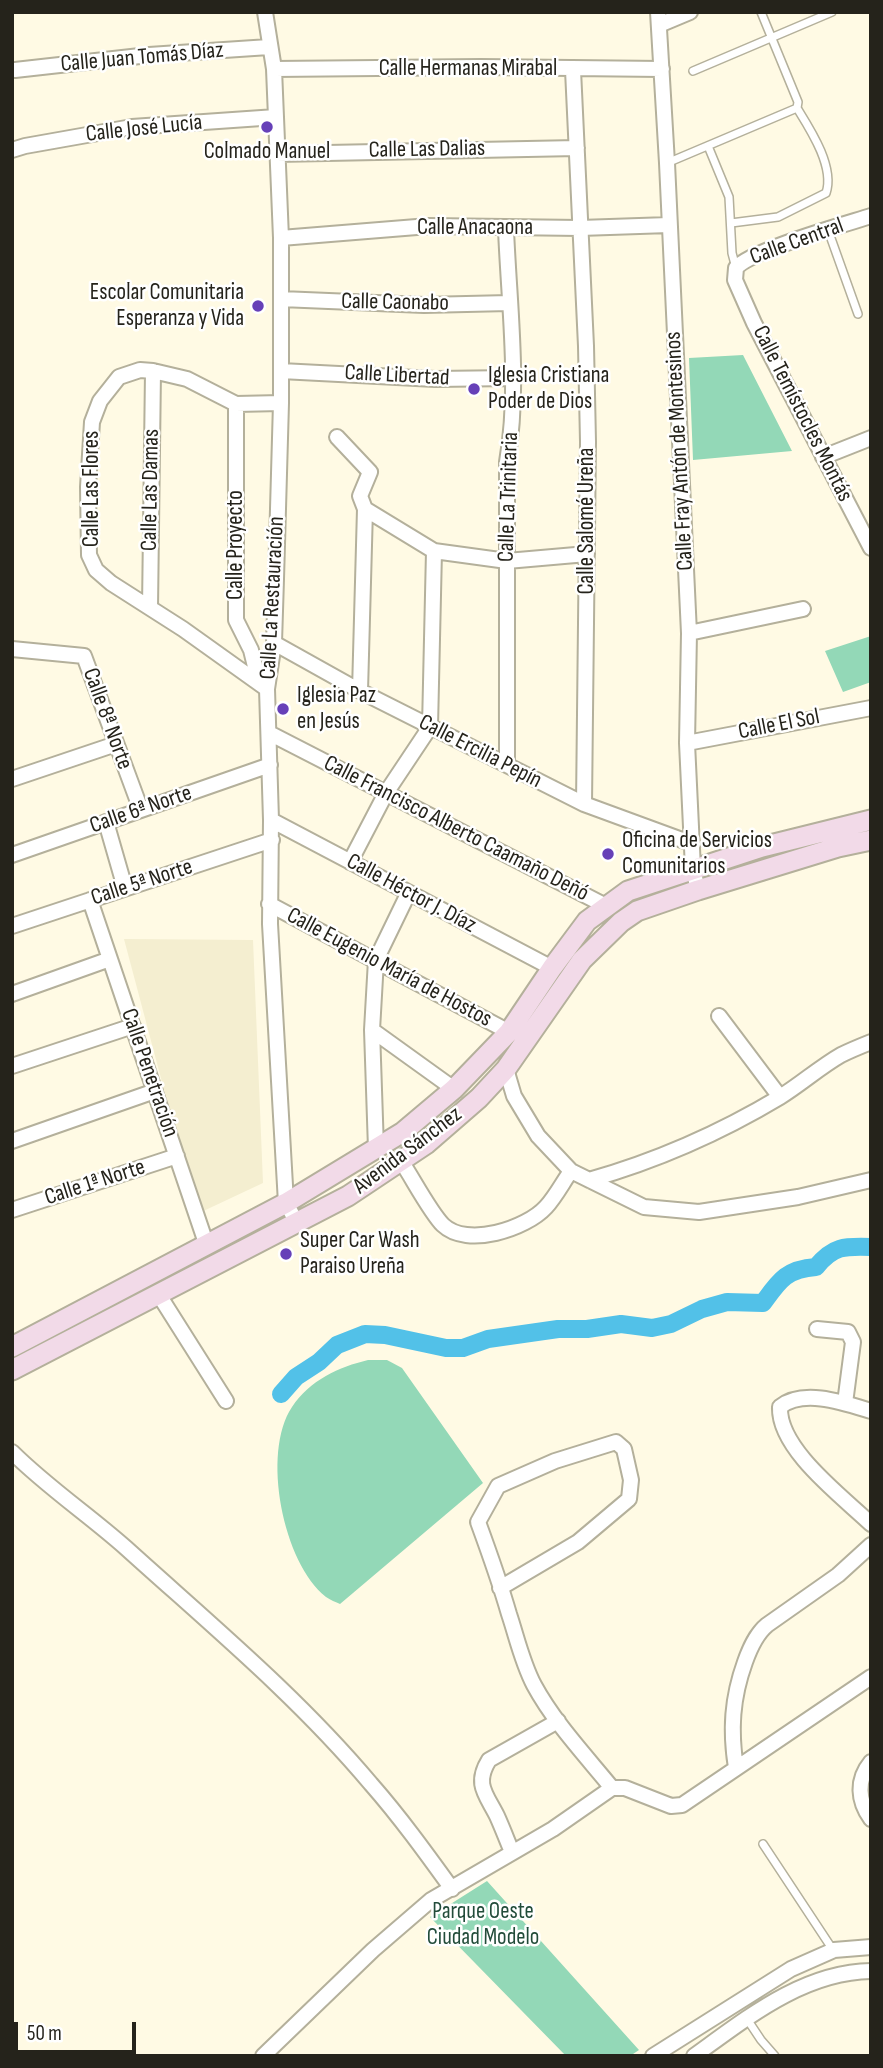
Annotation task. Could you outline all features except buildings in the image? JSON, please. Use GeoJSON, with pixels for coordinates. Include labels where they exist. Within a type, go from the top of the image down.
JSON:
{"type":"FeatureCollection","features":[{"type":"Feature","properties":{"kind":"street","name":"Calle La Restauración"},"geometry":{"type":"LineString","coordinates":[[265,12],[274,69],[281,238],[281,403],[274,643],[263,686],[269,733],[272,840],[270,904],[286,1203],[296,1223]]}},
{"type":"Feature","properties":{"kind":"street"},"geometry":{"type":"LineString","coordinates":[[658,19],[690,12]]}},
{"type":"Feature","properties":{"kind":"street","name":"Calle Fray Antón de Montesinos"},"geometry":{"type":"LineString","coordinates":[[658,19],[689,633],[687,743],[693,869],[698,890]]}},
{"type":"Feature","properties":{"kind":"street","name":"Calle Juan Tomás Díaz"},"geometry":{"type":"LineString","coordinates":[[15,70],[149,54],[269,47]]}},
{"type":"Feature","properties":{"kind":"street","name":"Calle Hermanas Mirabal"},"geometry":{"type":"LineString","coordinates":[[274,69],[662,69]]}},
{"type":"Feature","properties":{"kind":"street","name":"Calle Salomé Ureña"},"geometry":{"type":"LineString","coordinates":[[573,69],[586,346],[584,804]]}},
{"type":"Feature","properties":{"kind":"street","name":"Calle José Lucía"},"geometry":{"type":"LineString","coordinates":[[12,150],[132,127],[276,117]]}},
{"type":"Feature","properties":{"kind":"street","name":"Calle Las Dalias"},"geometry":{"type":"LineString","coordinates":[[277,154],[577,148]]}},
{"type":"Feature","properties":{"kind":"street","name":"Calle Central"},"geometry":{"type":"LineString","coordinates":[[736,274],[747,258],[871,216]]}},
{"type":"Feature","properties":{"kind":"street","name":"Calle Anacaona"},"geometry":{"type":"LineString","coordinates":[[281,238],[429,226],[506,229],[669,225]]}},
{"type":"Feature","properties":{"kind":"street","name":"Calle La Trinitaria"},"geometry":{"type":"LineString","coordinates":[[506,229],[513,378],[511,438],[506,462],[507,765]]}},
{"type":"Feature","properties":{"kind":"street","name":"Calle Temístocles Montás"},"geometry":{"type":"LineString","coordinates":[[736,274],[823,457],[871,548]]}},
{"type":"Feature","properties":{"kind":"street","name":"Calle Caonabo"},"geometry":{"type":"LineString","coordinates":[[281,299],[424,305],[509,303]]}},
{"type":"Feature","properties":{"kind":"street","name":"Calle Las Flores"},"geometry":{"type":"LineString","coordinates":[[263,686],[183,629],[111,583],[96,570],[89,555],[88,487],[92,422],[100,401],[119,377],[139,370],[187,379],[236,404],[281,403]]}},
{"type":"Feature","properties":{"kind":"street","name":"Calle Las Damas"},"geometry":{"type":"LineString","coordinates":[[150,608],[153,371]]}},
{"type":"Feature","properties":{"kind":"street","name":"Calle Libertad"},"geometry":{"type":"LineString","coordinates":[[281,371],[435,379],[513,378]]}},
{"type":"Feature","properties":{"kind":"street","name":"Calle Proyecto"},"geometry":{"type":"LineString","coordinates":[[236,404],[236,620],[251,650],[263,686]]}},
{"type":"Feature","properties":{"kind":"street"},"geometry":{"type":"LineString","coordinates":[[337,437],[370,472],[360,496],[365,509],[360,691]]}},
{"type":"Feature","properties":{"kind":"street"},"geometry":{"type":"LineString","coordinates":[[823,457],[871,438]]}},
{"type":"Feature","properties":{"kind":"street"},"geometry":{"type":"LineString","coordinates":[[365,509],[434,551],[507,561],[587,554]]}},
{"type":"Feature","properties":{"kind":"street"},"geometry":{"type":"LineString","coordinates":[[350,862],[386,793],[430,727],[434,551]]}},
{"type":"Feature","properties":{"kind":"street"},"geometry":{"type":"LineString","coordinates":[[689,633],[803,609]]}},
{"type":"Feature","properties":{"kind":"street","name":"Calle Ercilia Pepín"},"geometry":{"type":"LineString","coordinates":[[274,643],[360,691],[584,804],[693,844]]}},
{"type":"Feature","properties":{"kind":"street","name":"Calle 8ª Norte"},"geometry":{"type":"LineString","coordinates":[[12,649],[84,656],[141,810]]}},
{"type":"Feature","properties":{"kind":"street","name":"Calle El Sol"},"geometry":{"type":"LineString","coordinates":[[687,743],[871,708]]}},
{"type":"Feature","properties":{"kind":"street","name":"Calle Francisco Alberto Caamaño Deñó"},"geometry":{"type":"LineString","coordinates":[[269,733],[606,906]]}},
{"type":"Feature","properties":{"kind":"street"},"geometry":{"type":"LineString","coordinates":[[12,779],[117,744]]}},
{"type":"Feature","properties":{"kind":"street","name":"Calle 6ª Norte"},"geometry":{"type":"LineString","coordinates":[[12,855],[270,765]]}},
{"type":"Feature","properties":{"kind":"street","name":"Calle Héctor J. Díaz"},"geometry":{"type":"LineString","coordinates":[[271,820],[552,968]]}},
{"type":"Feature","properties":{"kind":"street","name":"Avenida Sánchez"},"geometry":{"type":"LineString","coordinates":[[12,1347],[286,1203],[404,1132],[454,1089],[509,1032],[587,921],[628,891],[762,847],[871,820]]}},
{"type":"Feature","properties":{"kind":"street"},"geometry":{"type":"LineString","coordinates":[[106,822],[125,888]]}},
{"type":"Feature","properties":{"kind":"street","name":"Calle 5ª Norte"},"geometry":{"type":"LineString","coordinates":[[12,926],[272,840]]}},
{"type":"Feature","properties":{"kind":"street","name":"Avenida Sánchez"},"geometry":{"type":"LineString","coordinates":[[12,1370],[348,1196],[401,1161],[448,1126],[506,1069],[582,960],[621,922],[637,911],[838,847],[871,840]]}},
{"type":"Feature","properties":{"kind":"street"},"geometry":{"type":"LineString","coordinates":[[376,1149],[372,1030],[376,960],[408,894]]}},
{"type":"Feature","properties":{"kind":"street","name":"Calle Penetración"},"geometry":{"type":"LineString","coordinates":[[90,900],[207,1246]]}},
{"type":"Feature","properties":{"kind":"street","name":"Calle Eugenio María de Hostos"},"geometry":{"type":"LineString","coordinates":[[270,904],[509,1032]]}},
{"type":"Feature","properties":{"kind":"street"},"geometry":{"type":"LineString","coordinates":[[12,994],[110,959]]}},
{"type":"Feature","properties":{"kind":"street"},"geometry":{"type":"LineString","coordinates":[[719,1016],[780,1097]]}},
{"type":"Feature","properties":{"kind":"street"},"geometry":{"type":"LineString","coordinates":[[12,1066],[133,1026]]}},
{"type":"Feature","properties":{"kind":"street"},"geometry":{"type":"LineString","coordinates":[[372,1030],[454,1089]]}},
{"type":"Feature","properties":{"kind":"street"},"geometry":{"type":"LineString","coordinates":[[589,1180],[627,1169],[728,1126],[780,1097],[841,1055],[869,1047]]}},
{"type":"Feature","properties":{"kind":"street"},"geometry":{"type":"LineString","coordinates":[[506,1069],[514,1096],[538,1136],[571,1171],[644,1207],[699,1212],[798,1197],[871,1180]]}},
{"type":"Feature","properties":{"kind":"street"},"geometry":{"type":"LineString","coordinates":[[12,1140],[155,1091]]}},
{"type":"Feature","properties":{"kind":"street","name":"Calle 1ª Norte"},"geometry":{"type":"LineString","coordinates":[[12,1210],[177,1156]]}},
{"type":"Feature","properties":{"kind":"street"},"geometry":{"type":"LineString","coordinates":[[401,1161],[443,1224],[456,1233],[477,1236],[512,1228],[534,1217],[547,1206],[571,1171]]}},
{"type":"Feature","properties":{"kind":"street"},"geometry":{"type":"LineString","coordinates":[[159,1294],[226,1401]]}},
{"type":"Feature","properties":{"kind":"street"},"geometry":{"type":"LineString","coordinates":[[817,1329],[848,1332],[852,1336],[845,1403]]}},
{"type":"Feature","properties":{"kind":"street"},"geometry":{"type":"LineString","coordinates":[[871,1410],[821,1399],[786,1402],[780,1407],[779,1419],[804,1460],[871,1524]]}},
{"type":"Feature","properties":{"kind":"street"},"geometry":{"type":"LineString","coordinates":[[500,1588],[578,1542],[629,1499],[631,1480],[624,1449],[616,1442],[588,1449],[498,1486],[478,1522],[520,1655],[534,1686],[558,1721],[612,1788]]}},
{"type":"Feature","properties":{"kind":"street"},"geometry":{"type":"LineString","coordinates":[[12,1452],[122,1545],[283,1690],[370,1782],[452,1889]]}},
{"type":"Feature","properties":{"kind":"street"},"geometry":{"type":"LineString","coordinates":[[736,1768],[731,1732],[733,1707],[738,1682],[758,1635],[778,1617],[838,1575],[871,1545]]}},
{"type":"Feature","properties":{"kind":"street"},"geometry":{"type":"LineString","coordinates":[[263,2056],[373,1950],[431,1900],[553,1829],[612,1788],[625,1788],[671,1806],[682,1805],[871,1677]]}},
{"type":"Feature","properties":{"kind":"street"},"geometry":{"type":"LineString","coordinates":[[512,1852],[496,1814],[482,1790],[482,1771],[489,1760],[558,1721]]}},
{"type":"Feature","properties":{"kind":"street"},"geometry":{"type":"LineString","coordinates":[[871,1762],[862,1777],[860,1791],[863,1807],[871,1819]]}},
{"type":"Feature","properties":{"kind":"street"},"geometry":{"type":"LineString","coordinates":[[653,2056],[791,1969],[834,1950],[871,1947]]}},
{"type":"Feature","properties":{"kind":"street"},"geometry":{"type":"LineString","coordinates":[[694,2056],[747,2018],[812,1981],[871,1971]]}},
{"type":"Feature","properties":{"kind":"lane"},"geometry":{"type":"LineString","coordinates":[[732,223],[778,217],[826,192],[829,185],[820,146],[797,108],[798,102],[761,12]]}},
{"type":"Feature","properties":{"kind":"lane"},"geometry":{"type":"LineString","coordinates":[[694,71],[832,12]]}},
{"type":"Feature","properties":{"kind":"lane"},"geometry":{"type":"LineString","coordinates":[[667,163],[797,108]]}},
{"type":"Feature","properties":{"kind":"lane"},"geometry":{"type":"LineString","coordinates":[[708,146],[729,197],[736,274]]}},
{"type":"Feature","properties":{"kind":"lane"},"geometry":{"type":"LineString","coordinates":[[828,229],[858,314]]}},
{"type":"Feature","properties":{"kind":"lane"},"geometry":{"type":"LineString","coordinates":[[764,1844],[834,1950]]}},
{"type":"Feature","properties":{"kind":"lane"},"geometry":{"type":"LineString","coordinates":[[747,2018],[775,2056]]}},
{"type":"Feature","properties":{"kind":"shaded area"},"geometry":{"type":"Polygon","coordinates":[[[124,939],[253,940],[263,1183],[197,1214],[124,939]]]}},
{"type":"Feature","properties":{"kind":"green space"},"geometry":{"type":"Polygon","coordinates":[[[743,355],[792,451],[693,460],[689,358],[743,355]]]}},
{"type":"Feature","properties":{"kind":"green space"},"geometry":{"type":"Polygon","coordinates":[[[871,636],[871,682],[843,692],[825,651],[871,636]]]}},
{"type":"Feature","properties":{"kind":"green space"},"geometry":{"type":"Polygon","coordinates":[[[368,1360],[387,1360],[402,1368],[483,1483],[340,1604],[326,1597],[311,1581],[298,1559],[281,1506],[278,1451],[283,1427],[292,1407],[307,1389],[346,1366],[368,1360]]]}},
{"type":"Feature","properties":{"kind":"green space","name":"Parque Oeste Ciudad Modelo"},"geometry":{"type":"Polygon","coordinates":[[[487,1881],[639,2050],[630,2056],[566,2056],[430,1917],[487,1881]]]}},
{"type":"Feature","properties":{"kind":"waterway"},"geometry":{"type":"LineString","coordinates":[[281,1394],[296,1377],[319,1362],[337,1345],[365,1334],[385,1335],[446,1348],[463,1348],[488,1339],[558,1329],[587,1329],[621,1324],[652,1328],[671,1324],[702,1309],[727,1302],[763,1303],[779,1282],[790,1273],[816,1267],[828,1255],[840,1249],[871,1247]]}},
{"type":"Feature","properties":{"kind":"place","name":"Colmado Manuel"},"geometry":{"type":"Point","coordinates":[267,127]}},
{"type":"Feature","properties":{"kind":"place","name":"Escolar Comunitaria Esperanza y Vida"},"geometry":{"type":"Point","coordinates":[258,306]}},
{"type":"Feature","properties":{"kind":"place","name":"Iglesia Cristiana Poder de Dios"},"geometry":{"type":"Point","coordinates":[474,389]}},
{"type":"Feature","properties":{"kind":"place","name":"Iglesia Paz en Jesús"},"geometry":{"type":"Point","coordinates":[283,709]}},
{"type":"Feature","properties":{"kind":"place","name":"Oficina de Servicios Comunitarios"},"geometry":{"type":"Point","coordinates":[608,854]}},
{"type":"Feature","properties":{"kind":"place","name":"Super Car Wash Paraiso Ureña"},"geometry":{"type":"Point","coordinates":[286,1254]}}]}
